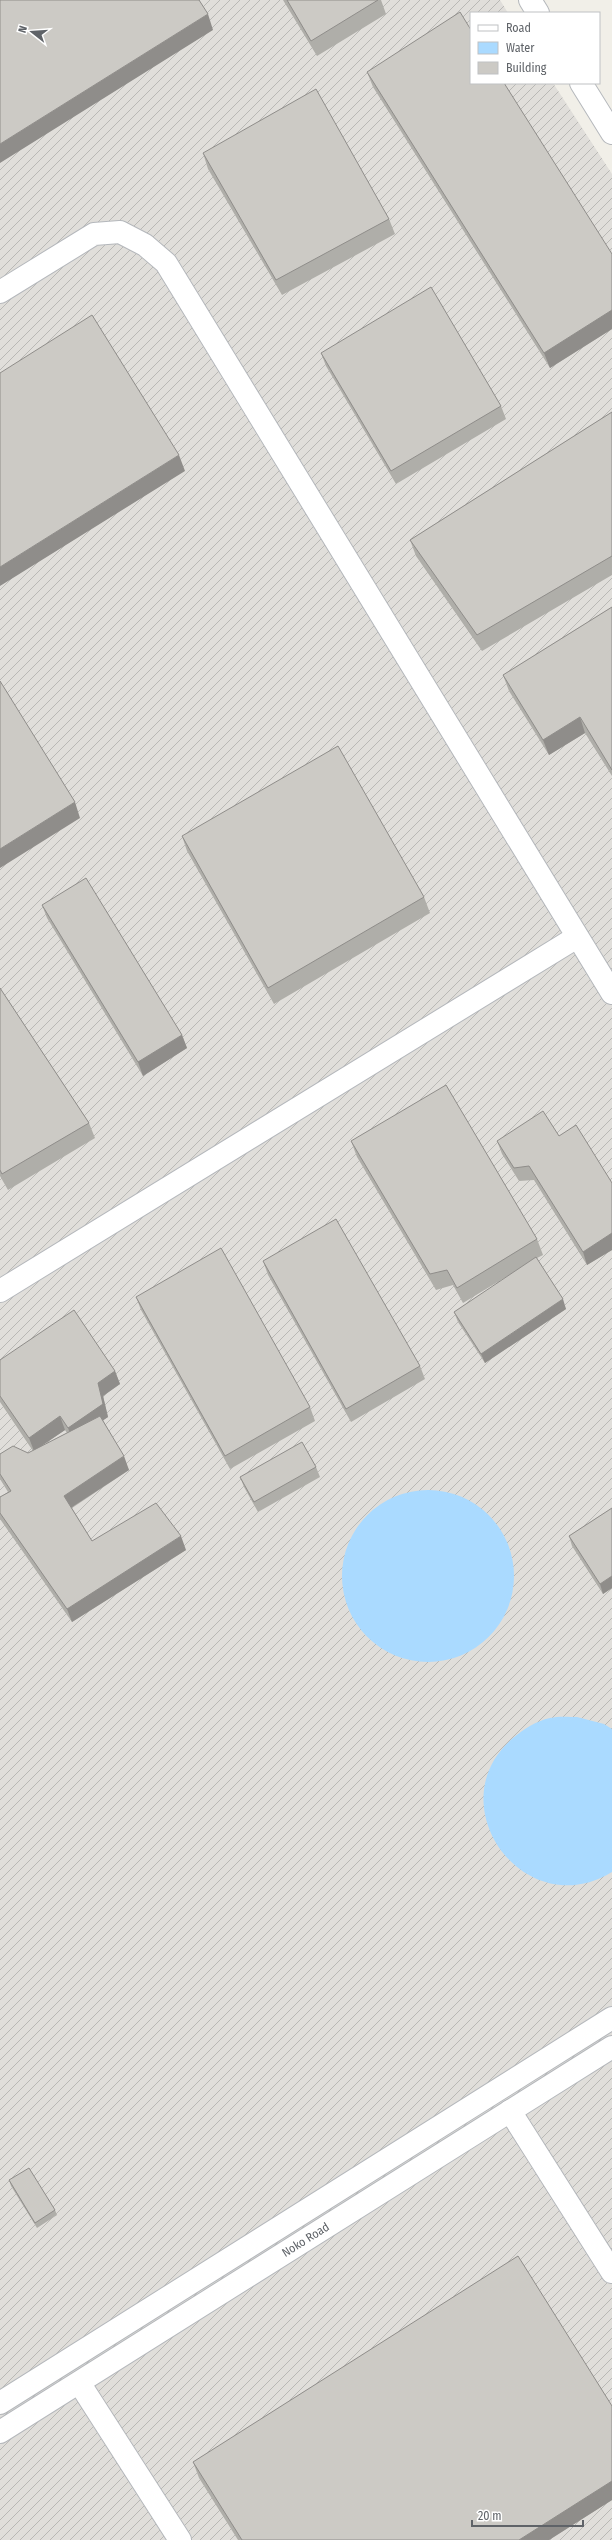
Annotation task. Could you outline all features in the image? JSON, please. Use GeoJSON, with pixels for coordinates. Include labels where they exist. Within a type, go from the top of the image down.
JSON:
{"type":"FeatureCollection","features":[{"type":"Feature","properties":{"kind":"street"},"geometry":{"type":"LineString","coordinates":[[530,0],[537,12]]}},
{"type":"Feature","properties":{"kind":"street"},"geometry":{"type":"LineString","coordinates":[[582,84],[612,133]]}},
{"type":"Feature","properties":{"kind":"street"},"geometry":{"type":"LineString","coordinates":[[0,292],[94,234],[120,232],[145,245],[166,263],[612,994]]}},
{"type":"Feature","properties":{"kind":"street"},"geometry":{"type":"LineString","coordinates":[[0,1291],[577,937]]}},
{"type":"Feature","properties":{"kind":"street"},"geometry":{"type":"LineString","coordinates":[[0,2403],[513,2083],[612,2018]]}},
{"type":"Feature","properties":{"kind":"street","name":"Noko Road"},"geometry":{"type":"LineString","coordinates":[[0,2432],[80,2384],[612,2047]]}},
{"type":"Feature","properties":{"kind":"street"},"geometry":{"type":"LineString","coordinates":[[510,2111],[612,2272]]}},
{"type":"Feature","properties":{"kind":"street"},"geometry":{"type":"LineString","coordinates":[[80,2384],[180,2540]]}},
{"type":"Feature","properties":{"kind":"shaded area"},"geometry":{"type":"Polygon","coordinates":[[[0,0],[500,0],[507,12],[470,12],[470,84],[554,84],[612,174],[612,2540],[0,2540],[0,0]]]}},
{"type":"Feature","properties":{"kind":"water"},"geometry":{"type":"Polygon","coordinates":[[[420,1490],[436,1490],[453,1493],[469,1500],[483,1509],[495,1521],[504,1535],[511,1551],[514,1576],[513,1593],[508,1609],[495,1631],[483,1643],[469,1652],[453,1659],[436,1662],[420,1662],[403,1659],[387,1652],[373,1643],[361,1631],[352,1617],[345,1601],[342,1584],[342,1568],[345,1551],[352,1535],[361,1521],[373,1509],[387,1500],[403,1493],[420,1490]]]}},
{"type":"Feature","properties":{"kind":"water"},"geometry":{"type":"Polygon","coordinates":[[[557,1717],[577,1717],[604,1724],[612,1729],[612,1872],[579,1884],[549,1883],[522,1870],[501,1850],[487,1823],[484,1794],[492,1765],[513,1738],[530,1726],[545,1719],[557,1717]]]}},
{"type":"Feature","properties":{"kind":"building"},"geometry":{"type":"Polygon","coordinates":[[[0,0],[199,0],[208,14],[0,144],[0,0]]]}},
{"type":"Feature","properties":{"kind":"building"},"geometry":{"type":"Polygon","coordinates":[[[287,0],[378,0],[311,41],[287,0]]]}},
{"type":"Feature","properties":{"kind":"building"},"geometry":{"type":"Polygon","coordinates":[[[460,12],[470,28],[470,84],[505,84],[612,254],[612,310],[544,353],[367,72],[460,12]]]}},
{"type":"Feature","properties":{"kind":"building"},"geometry":{"type":"Polygon","coordinates":[[[316,89],[389,219],[276,280],[203,153],[316,89]]]}},
{"type":"Feature","properties":{"kind":"building"},"geometry":{"type":"Polygon","coordinates":[[[431,287],[501,406],[391,471],[321,353],[431,287]]]}},
{"type":"Feature","properties":{"kind":"building"},"geometry":{"type":"Polygon","coordinates":[[[92,315],[179,455],[0,567],[0,373],[92,315]]]}},
{"type":"Feature","properties":{"kind":"building"},"geometry":{"type":"Polygon","coordinates":[[[612,412],[612,556],[477,635],[410,540],[612,412]]]}},
{"type":"Feature","properties":{"kind":"building"},"geometry":{"type":"Polygon","coordinates":[[[612,607],[612,770],[580,717],[543,740],[503,675],[612,607]]]}},
{"type":"Feature","properties":{"kind":"building"},"geometry":{"type":"Polygon","coordinates":[[[0,681],[75,802],[0,849],[0,681]]]}},
{"type":"Feature","properties":{"kind":"building"},"geometry":{"type":"Polygon","coordinates":[[[338,746],[424,897],[268,988],[182,836],[338,746]]]}},
{"type":"Feature","properties":{"kind":"building"},"geometry":{"type":"Polygon","coordinates":[[[86,878],[182,1035],[138,1062],[42,905],[86,878]]]}},
{"type":"Feature","properties":{"kind":"building"},"geometry":{"type":"Polygon","coordinates":[[[0,988],[89,1123],[2,1174],[0,1170],[0,988]]]}},
{"type":"Feature","properties":{"kind":"building"},"geometry":{"type":"Polygon","coordinates":[[[446,1085],[537,1239],[457,1288],[447,1270],[430,1274],[351,1141],[446,1085]]]}},
{"type":"Feature","properties":{"kind":"building"},"geometry":{"type":"Polygon","coordinates":[[[543,1111],[559,1136],[576,1125],[612,1183],[612,1233],[583,1252],[529,1166],[514,1168],[497,1141],[543,1111]]]}},
{"type":"Feature","properties":{"kind":"building"},"geometry":{"type":"Polygon","coordinates":[[[336,1219],[420,1366],[346,1409],[263,1261],[336,1219]]]}},
{"type":"Feature","properties":{"kind":"building"},"geometry":{"type":"Polygon","coordinates":[[[221,1248],[310,1407],[225,1456],[136,1297],[221,1248]]]}},
{"type":"Feature","properties":{"kind":"building"},"geometry":{"type":"Polygon","coordinates":[[[536,1257],[563,1299],[481,1354],[454,1312],[536,1257]]]}},
{"type":"Feature","properties":{"kind":"building"},"geometry":{"type":"Polygon","coordinates":[[[74,1310],[115,1371],[98,1383],[103,1404],[68,1428],[60,1416],[29,1438],[0,1396],[0,1360],[74,1310]]]}},
{"type":"Feature","properties":{"kind":"building"},"geometry":{"type":"Polygon","coordinates":[[[100,1416],[124,1456],[64,1496],[92,1541],[156,1503],[181,1536],[67,1609],[0,1513],[0,1497],[11,1491],[0,1474],[0,1454],[13,1446],[28,1453],[100,1416]]]}},
{"type":"Feature","properties":{"kind":"building"},"geometry":{"type":"Polygon","coordinates":[[[302,1442],[316,1467],[254,1502],[240,1477],[302,1442]]]}},
{"type":"Feature","properties":{"kind":"building"},"geometry":{"type":"Polygon","coordinates":[[[612,1508],[612,1576],[600,1584],[569,1536],[612,1508]]]}},
{"type":"Feature","properties":{"kind":"building"},"geometry":{"type":"Polygon","coordinates":[[[29,2168],[55,2210],[35,2223],[9,2180],[29,2168]]]}},
{"type":"Feature","properties":{"kind":"building"},"geometry":{"type":"Polygon","coordinates":[[[518,2256],[612,2406],[612,2481],[519,2540],[242,2540],[193,2462],[518,2256]]]}}]}
